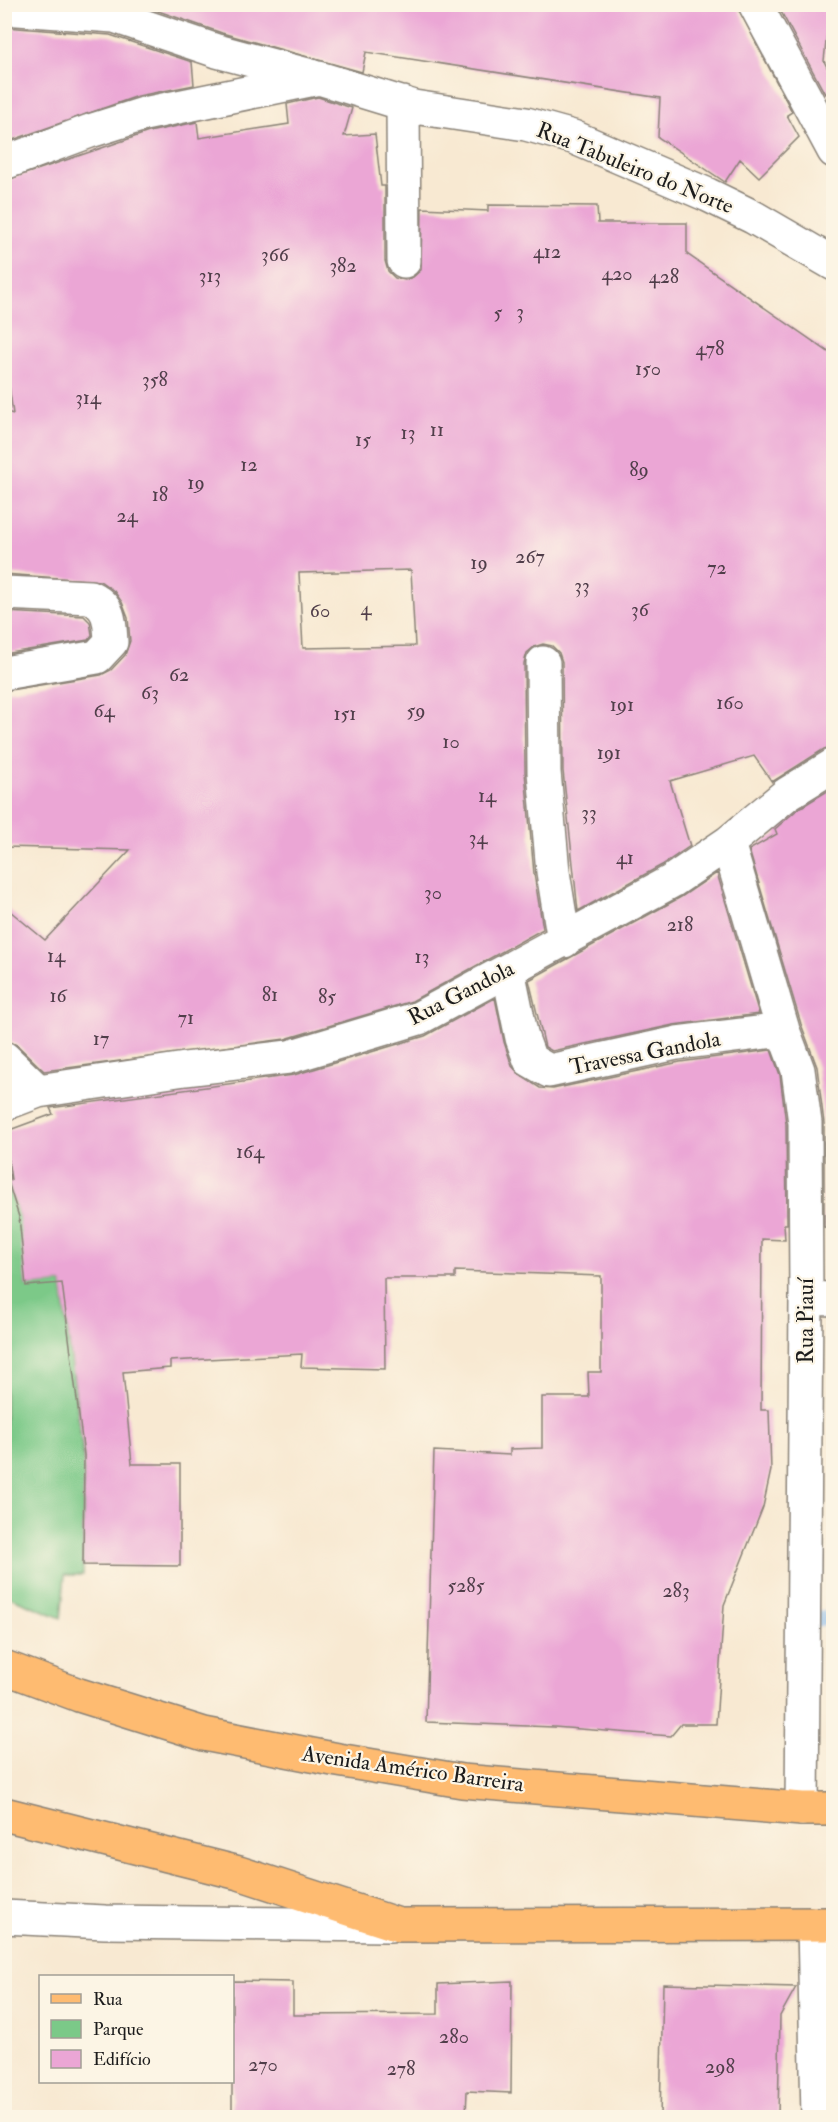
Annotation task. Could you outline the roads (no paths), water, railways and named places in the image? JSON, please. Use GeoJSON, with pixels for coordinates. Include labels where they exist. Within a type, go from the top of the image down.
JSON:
{"type":"FeatureCollection","features":[{"type":"Feature","properties":{"kind":"main road","name":"Avenida Américo Barreira"},"geometry":{"type":"LineString","coordinates":[[4,1667],[79,1695],[204,1734],[338,1760],[462,1781],[818,1809]]}},
{"type":"Feature","properties":{"kind":"main road"},"geometry":{"type":"LineString","coordinates":[[4,1814],[239,1873],[399,1925],[824,1924]]}},
{"type":"Feature","properties":{"kind":"street"},"geometry":{"type":"LineString","coordinates":[[755,4],[834,151]]}},
{"type":"Feature","properties":{"kind":"street","name":"Rua Tabuleiro do Norte"},"geometry":{"type":"LineString","coordinates":[[4,8],[114,16],[218,51],[403,103],[526,124],[573,137],[708,195],[753,217],[834,264]]}},
{"type":"Feature","properties":{"kind":"street","name":"Rua Tabuleiro do Norte"},"geometry":{"type":"LineString","coordinates":[[4,163],[144,114],[319,78]]}},
{"type":"Feature","properties":{"kind":"street"},"geometry":{"type":"LineString","coordinates":[[403,103],[404,261]]}},
{"type":"Feature","properties":{"kind":"street"},"geometry":{"type":"LineString","coordinates":[[4,593],[90,597],[101,602],[109,613],[111,642],[97,657],[4,673]]}},
{"type":"Feature","properties":{"kind":"street"},"geometry":{"type":"LineString","coordinates":[[543,663],[544,772],[553,872],[564,941]]}},
{"type":"Feature","properties":{"kind":"street","name":"Rua Gandola"},"geometry":{"type":"LineString","coordinates":[[4,1104],[38,1091],[185,1069],[290,1058],[419,1018],[672,881],[728,843],[787,794],[834,765]]}},
{"type":"Feature","properties":{"kind":"street","name":"Rua Piauí"},"geometry":{"type":"LineString","coordinates":[[728,843],[783,1030],[798,1070],[805,1123],[820,1298],[818,1809]]}},
{"type":"Feature","properties":{"kind":"street","name":"Travessa Gandola"},"geometry":{"type":"LineString","coordinates":[[508,970],[522,1038],[530,1060],[549,1071],[677,1043],[783,1030]]}},
{"type":"Feature","properties":{"kind":"street"},"geometry":{"type":"LineString","coordinates":[[4,1059],[38,1091]]}},
{"type":"Feature","properties":{"kind":"street"},"geometry":{"type":"LineString","coordinates":[[4,1917],[116,1922],[399,1925]]}},
{"type":"Feature","properties":{"kind":"street"},"geometry":{"type":"LineString","coordinates":[[818,2118],[824,1924]]}},
{"type":"Feature","properties":{"kind":"waterway"},"geometry":{"type":"LineString","coordinates":[[817,1619],[834,1618]]}}]}
